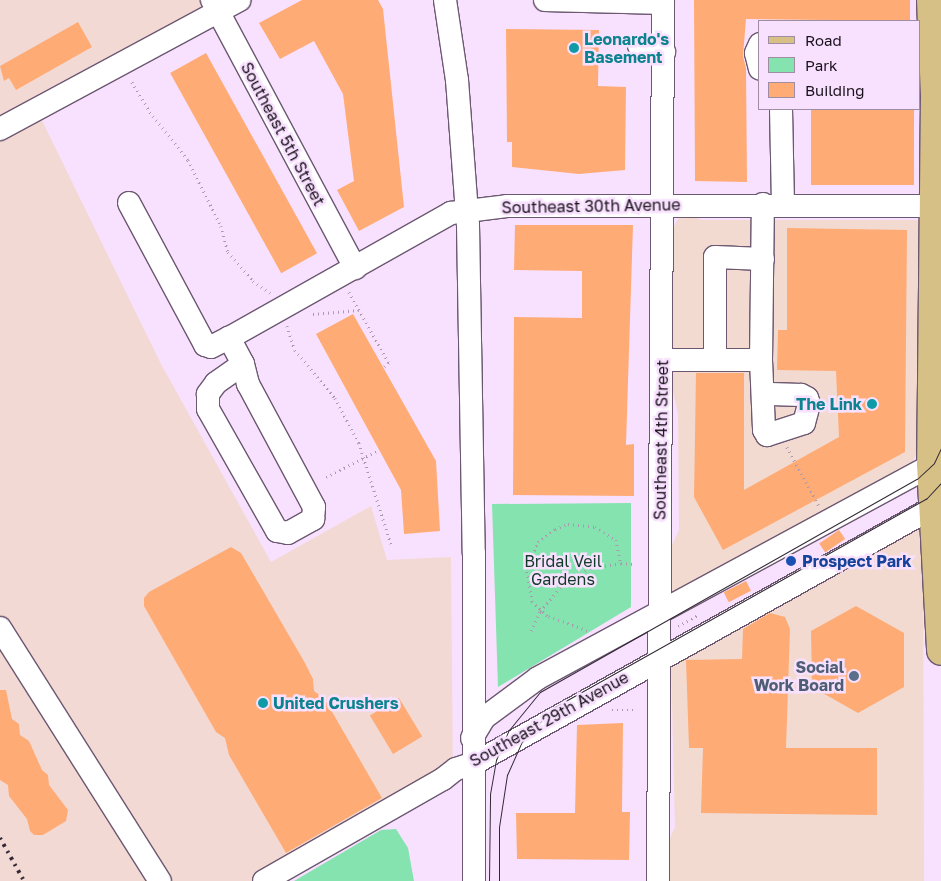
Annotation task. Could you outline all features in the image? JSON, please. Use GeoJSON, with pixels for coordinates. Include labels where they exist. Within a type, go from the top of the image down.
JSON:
{"type":"FeatureCollection","features":[{"type":"Feature","properties":{"kind":"main road"},"geometry":{"type":"LineString","coordinates":[[931,0],[935,79],[936,504],[941,652]]}},
{"type":"Feature","properties":{"kind":"street"},"geometry":{"type":"LineString","coordinates":[[0,129],[215,6],[240,0]]}},
{"type":"Feature","properties":{"kind":"street"},"geometry":{"type":"LineString","coordinates":[[445,0],[458,90],[468,210],[474,735]]}},
{"type":"Feature","properties":{"kind":"street"},"geometry":{"type":"LineString","coordinates":[[545,0],[663,2]]}},
{"type":"Feature","properties":{"kind":"street","name":"Southeast 4th Street"},"geometry":{"type":"LineString","coordinates":[[658,881],[663,2]]}},
{"type":"Feature","properties":{"kind":"street","name":"Southeast 5th Street"},"geometry":{"type":"LineString","coordinates":[[215,6],[355,268]]}},
{"type":"Feature","properties":{"kind":"street"},"geometry":{"type":"LineString","coordinates":[[640,46],[664,52]]}},
{"type":"Feature","properties":{"kind":"street"},"geometry":{"type":"LineString","coordinates":[[758,48],[756,53],[758,61]]}},
{"type":"Feature","properties":{"kind":"street"},"geometry":{"type":"LineString","coordinates":[[763,394],[761,360],[763,259],[773,204],[781,110]]}},
{"type":"Feature","properties":{"kind":"street","name":"Southeast 30th Avenue"},"geometry":{"type":"LineString","coordinates":[[129,203],[205,345],[211,346],[280,310],[451,213],[507,206],[773,204],[934,206]]}},
{"type":"Feature","properties":{"kind":"street"},"geometry":{"type":"LineString","coordinates":[[715,360],[715,257],[763,259]]}},
{"type":"Feature","properties":{"kind":"street"},"geometry":{"type":"LineString","coordinates":[[229,338],[243,364],[248,384],[314,508],[313,519],[288,534],[277,531],[208,408],[208,394],[216,383],[243,364]]}},
{"type":"Feature","properties":{"kind":"street"},"geometry":{"type":"LineString","coordinates":[[661,360],[761,360]]}},
{"type":"Feature","properties":{"kind":"street","name":"Southeast 29th Avenue"},"geometry":{"type":"LineString","coordinates":[[466,766],[474,735],[484,718],[531,683],[659,610],[936,462]]}},
{"type":"Feature","properties":{"kind":"street","name":"Southeast 29th Avenue"},"geometry":{"type":"LineString","coordinates":[[466,766],[936,504]]}},
{"type":"Feature","properties":{"kind":"street"},"geometry":{"type":"LineString","coordinates":[[0,628],[160,881]]}},
{"type":"Feature","properties":{"kind":"street"},"geometry":{"type":"LineString","coordinates":[[264,881],[466,766],[474,881]]}},
{"type":"Feature","properties":{"kind":"path"},"geometry":{"type":"LineString","coordinates":[[132,82],[150,112],[188,160],[221,226],[228,252],[280,310],[287,326],[289,340],[335,398],[366,457],[391,544]]}},
{"type":"Feature","properties":{"kind":"path"},"geometry":{"type":"LineString","coordinates":[[347,289],[390,364],[384,367]]}},
{"type":"Feature","properties":{"kind":"path"},"geometry":{"type":"LineString","coordinates":[[312,314],[359,310]]}},
{"type":"Feature","properties":{"kind":"path"},"geometry":{"type":"LineString","coordinates":[[326,477],[379,450]]}},
{"type":"Feature","properties":{"kind":"path"},"geometry":{"type":"LineString","coordinates":[[797,464],[820,508]]}},
{"type":"Feature","properties":{"kind":"path"},"geometry":{"type":"LineString","coordinates":[[592,634],[577,625],[556,620],[540,610],[528,591],[526,569],[532,551],[545,534],[555,528],[579,524],[605,530],[618,545],[621,563]]}},
{"type":"Feature","properties":{"kind":"path"},"geometry":{"type":"LineString","coordinates":[[531,631],[540,610],[553,594],[578,574],[600,565],[634,564]]}},
{"type":"Feature","properties":{"kind":"path"},"geometry":{"type":"LineString","coordinates":[[675,628],[701,613]]}},
{"type":"Feature","properties":{"kind":"path"},"geometry":{"type":"LineString","coordinates":[[606,710],[635,710]]}},
{"type":"Feature","properties":{"kind":"shaded area"},"geometry":{"type":"Polygon","coordinates":[[[0,0],[202,0],[205,5],[31,98],[161,364],[271,562],[371,506],[387,560],[451,557],[453,780],[279,881],[0,881],[0,0]]]}},
{"type":"Feature","properties":{"kind":"shaded area"},"geometry":{"type":"Polygon","coordinates":[[[693,216],[701,220],[917,220],[922,223],[921,445],[908,470],[672,593],[670,588],[670,549],[679,530],[678,413],[671,383],[672,230],[678,219],[693,216]]]}},
{"type":"Feature","properties":{"kind":"shaded area"},"geometry":{"type":"Polygon","coordinates":[[[909,525],[923,529],[924,881],[669,881],[670,838],[675,827],[671,662],[909,525]]]}},
{"type":"Feature","properties":{"kind":"green space","name":"Bridal Veil Gardens"},"geometry":{"type":"Polygon","coordinates":[[[631,503],[631,607],[498,687],[492,504],[631,503]]]}},
{"type":"Feature","properties":{"kind":"green space"},"geometry":{"type":"Polygon","coordinates":[[[396,829],[408,848],[414,881],[294,881],[381,830],[396,829]]]}},
{"type":"Feature","properties":{"kind":"building"},"geometry":{"type":"Polygon","coordinates":[[[302,0],[378,0],[383,9],[404,207],[359,231],[337,190],[354,181],[343,94],[314,41],[280,59],[259,23],[302,0]]]}},
{"type":"Feature","properties":{"kind":"building"},"geometry":{"type":"Polygon","coordinates":[[[694,0],[910,0],[910,20],[746,19],[743,56],[746,68],[747,182],[695,181],[694,0]]]}},
{"type":"Feature","properties":{"kind":"building"},"geometry":{"type":"Polygon","coordinates":[[[78,22],[92,47],[16,90],[9,78],[4,81],[0,66],[78,22]]]}},
{"type":"Feature","properties":{"kind":"building"},"geometry":{"type":"Polygon","coordinates":[[[506,29],[599,30],[598,86],[626,87],[625,170],[579,174],[512,167],[512,142],[507,142],[506,29]]]}},
{"type":"Feature","properties":{"kind":"building"},"geometry":{"type":"Polygon","coordinates":[[[206,53],[317,253],[281,273],[170,73],[206,53]]]}},
{"type":"Feature","properties":{"kind":"building"},"geometry":{"type":"Polygon","coordinates":[[[811,110],[914,110],[914,185],[811,185],[811,110]]]}},
{"type":"Feature","properties":{"kind":"building"},"geometry":{"type":"Polygon","coordinates":[[[515,225],[633,225],[626,445],[634,444],[634,496],[513,495],[514,317],[582,318],[582,271],[514,270],[515,225]]]}},
{"type":"Feature","properties":{"kind":"building","name":"The Link"},"geometry":{"type":"Polygon","coordinates":[[[787,228],[907,230],[905,452],[723,550],[694,497],[696,373],[744,373],[744,490],[839,437],[836,371],[777,370],[778,330],[787,330],[787,228]]]}},
{"type":"Feature","properties":{"kind":"building"},"geometry":{"type":"Polygon","coordinates":[[[353,314],[436,461],[440,531],[404,534],[401,490],[316,334],[353,314]]]}},
{"type":"Feature","properties":{"kind":"building"},"geometry":{"type":"Polygon","coordinates":[[[839,530],[845,539],[825,553],[819,543],[839,530]]]}},
{"type":"Feature","properties":{"kind":"building","name":"United Crushers"},"geometry":{"type":"Polygon","coordinates":[[[231,547],[241,553],[305,663],[313,679],[314,691],[324,698],[382,798],[286,853],[229,755],[225,738],[216,732],[144,606],[144,598],[149,592],[231,547]]]}},
{"type":"Feature","properties":{"kind":"building"},"geometry":{"type":"Polygon","coordinates":[[[746,581],[751,591],[729,602],[724,592],[746,581]]]}},
{"type":"Feature","properties":{"kind":"building"},"geometry":{"type":"Polygon","coordinates":[[[856,606],[904,633],[904,687],[858,713],[812,687],[811,631],[856,606]]]}},
{"type":"Feature","properties":{"kind":"building"},"geometry":{"type":"Polygon","coordinates":[[[770,613],[785,617],[790,629],[786,748],[877,748],[877,815],[701,813],[703,748],[689,748],[686,660],[742,659],[743,629],[770,613]]]}},
{"type":"Feature","properties":{"kind":"building"},"geometry":{"type":"Polygon","coordinates":[[[0,690],[6,690],[12,719],[19,724],[20,735],[29,741],[42,770],[48,775],[49,785],[68,810],[66,821],[43,835],[34,835],[30,831],[27,819],[9,796],[8,785],[0,780],[0,690]]]}},
{"type":"Feature","properties":{"kind":"building"},"geometry":{"type":"Polygon","coordinates":[[[399,698],[422,737],[393,754],[370,716],[399,698]]]}},
{"type":"Feature","properties":{"kind":"building"},"geometry":{"type":"Polygon","coordinates":[[[623,723],[622,812],[630,812],[629,860],[517,859],[516,813],[575,813],[577,725],[623,723]]]}},
{"type":"Feature","properties":{"kind":"tram line"},"geometry":{"type":"LineString","coordinates":[[489,881],[490,794],[496,760],[509,730],[540,692],[917,479],[934,463],[941,448]]}},
{"type":"Feature","properties":{"kind":"tram line"},"geometry":{"type":"LineString","coordinates":[[499,881],[499,827],[507,775],[522,742],[553,708],[926,499],[941,483]]}},
{"type":"Feature","properties":{"kind":"railway"},"geometry":{"type":"LineString","coordinates":[[0,838],[24,881]]}},
{"type":"Feature","properties":{"kind":"place","name":"Leonardo's Basement"},"geometry":{"type":"Point","coordinates":[574,48]}},
{"type":"Feature","properties":{"kind":"place","name":"The Link"},"geometry":{"type":"Point","coordinates":[872,404]}},
{"type":"Feature","properties":{"kind":"place","name":"Prospect Park"},"geometry":{"type":"Point","coordinates":[791,561]}},
{"type":"Feature","properties":{"kind":"place","name":"Social Work Board"},"geometry":{"type":"Point","coordinates":[854,676]}},
{"type":"Feature","properties":{"kind":"place","name":"United Crushers"},"geometry":{"type":"Point","coordinates":[263,703]}}]}
